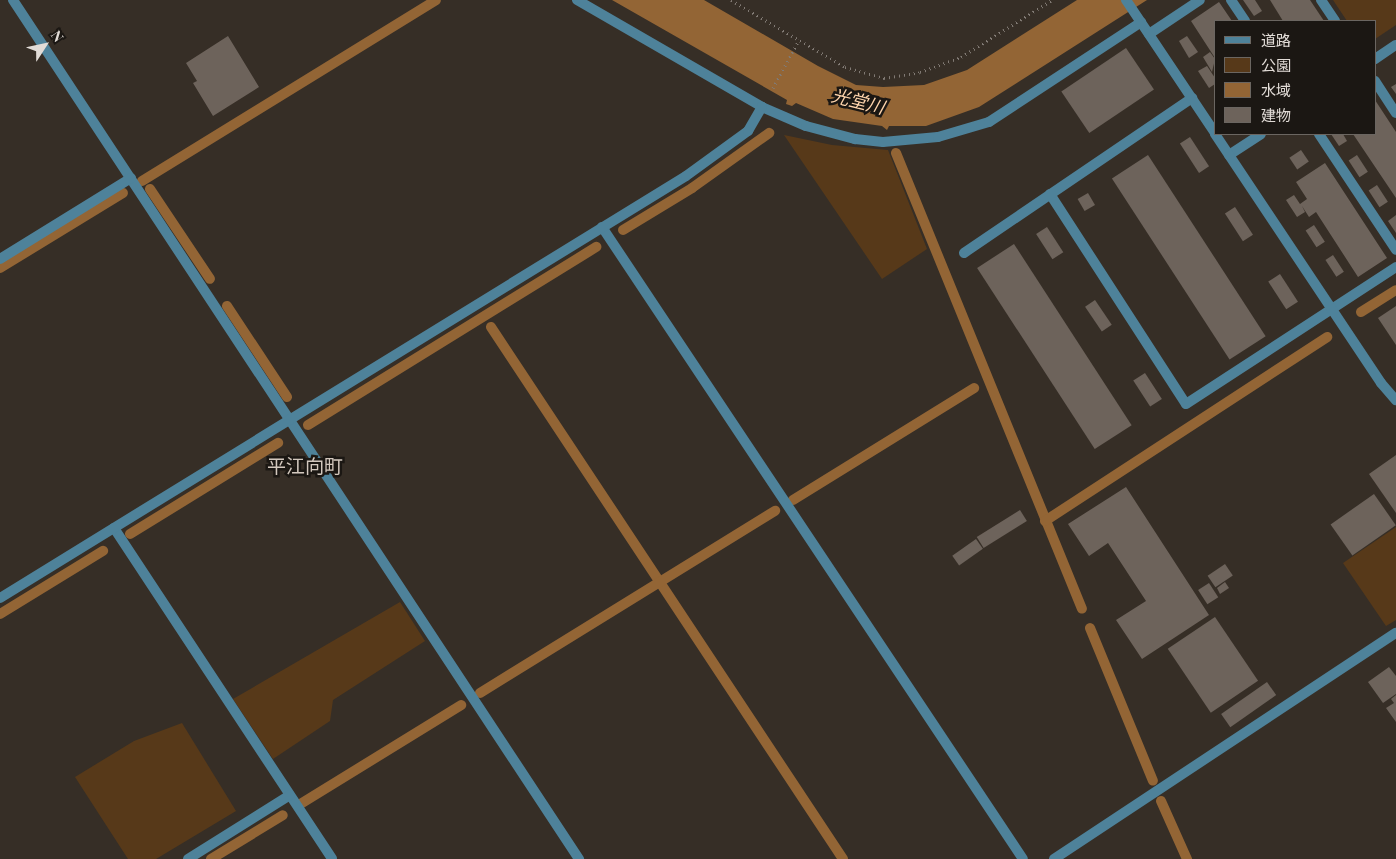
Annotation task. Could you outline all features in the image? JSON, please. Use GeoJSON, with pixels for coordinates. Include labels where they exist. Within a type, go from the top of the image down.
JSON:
{"type":"FeatureCollection","features":[{"type":"Feature","properties":{"kind":"street"},"geometry":{"type":"LineString","coordinates":[[13,0],[291,419],[579,859]]}},
{"type":"Feature","properties":{"kind":"street"},"geometry":{"type":"LineString","coordinates":[[577,0],[762,107],[806,126],[854,139],[883,142],[938,137],[989,122],[1141,22]]}},
{"type":"Feature","properties":{"kind":"street"},"geometry":{"type":"LineString","coordinates":[[1126,0],[1214,131]]}},
{"type":"Feature","properties":{"kind":"street"},"geometry":{"type":"LineString","coordinates":[[1149,34],[1200,0]]}},
{"type":"Feature","properties":{"kind":"street"},"geometry":{"type":"LineString","coordinates":[[1231,0],[1244,20]]}},
{"type":"Feature","properties":{"kind":"street"},"geometry":{"type":"LineString","coordinates":[[1321,0],[1334,20]]}},
{"type":"Feature","properties":{"kind":"street"},"geometry":{"type":"LineString","coordinates":[[1376,58],[1396,45]]}},
{"type":"Feature","properties":{"kind":"street"},"geometry":{"type":"LineString","coordinates":[[1376,83],[1396,114]]}},
{"type":"Feature","properties":{"kind":"street"},"geometry":{"type":"LineString","coordinates":[[964,253],[1192,98]]}},
{"type":"Feature","properties":{"kind":"street"},"geometry":{"type":"LineString","coordinates":[[0,598],[686,176],[748,131],[762,107]]}},
{"type":"Feature","properties":{"kind":"street"},"geometry":{"type":"LineString","coordinates":[[1216,135],[1331,309],[1396,400]]}},
{"type":"Feature","properties":{"kind":"street"},"geometry":{"type":"LineString","coordinates":[[1229,155],[1259,135]]}},
{"type":"Feature","properties":{"kind":"street"},"geometry":{"type":"LineString","coordinates":[[1320,135],[1396,250]]}},
{"type":"Feature","properties":{"kind":"street"},"geometry":{"type":"LineString","coordinates":[[0,259],[131,178]]}},
{"type":"Feature","properties":{"kind":"street"},"geometry":{"type":"LineString","coordinates":[[1050,194],[1186,404],[1396,267]]}},
{"type":"Feature","properties":{"kind":"street"},"geometry":{"type":"LineString","coordinates":[[602,227],[1023,859]]}},
{"type":"Feature","properties":{"kind":"street"},"geometry":{"type":"LineString","coordinates":[[114,528],[332,859]]}},
{"type":"Feature","properties":{"kind":"street"},"geometry":{"type":"LineString","coordinates":[[1054,859],[1396,633]]}},
{"type":"Feature","properties":{"kind":"street"},"geometry":{"type":"LineString","coordinates":[[188,859],[290,795]]}},
{"type":"Feature","properties":{"kind":"path"},"geometry":{"type":"LineString","coordinates":[[732,0],[845,67],[884,78],[920,72],[962,57],[1052,0]]}},
{"type":"Feature","properties":{"kind":"path"},"geometry":{"type":"LineString","coordinates":[[772,90],[799,40]]}},
{"type":"Feature","properties":{"kind":"green space"},"geometry":{"type":"Polygon","coordinates":[[[1333,0],[1396,0],[1396,25],[1376,38],[1376,20],[1346,20],[1333,0]]]}},
{"type":"Feature","properties":{"kind":"green space"},"geometry":{"type":"Polygon","coordinates":[[[784,135],[832,145],[888,150],[927,249],[882,279],[784,135]]]}},
{"type":"Feature","properties":{"kind":"green space"},"geometry":{"type":"Polygon","coordinates":[[[1396,527],[1396,620],[1386,626],[1343,563],[1396,527]]]}},
{"type":"Feature","properties":{"kind":"green space"},"geometry":{"type":"Polygon","coordinates":[[[400,602],[425,641],[333,700],[330,721],[273,759],[233,699],[400,602]]]}},
{"type":"Feature","properties":{"kind":"green space"},"geometry":{"type":"Polygon","coordinates":[[[182,723],[236,811],[156,859],[128,859],[75,777],[134,741],[182,723]]]}},
{"type":"Feature","properties":{"kind":"water","name":"光堂川"},"geometry":{"type":"Polygon","coordinates":[[[612,0],[704,0],[818,66],[856,85],[883,87],[924,85],[967,70],[1077,0],[1147,0],[979,107],[926,126],[889,126],[887,130],[882,126],[833,119],[796,103],[792,106],[786,104],[787,100],[612,0]]]}},
{"type":"Feature","properties":{"kind":"building"},"geometry":{"type":"Polygon","coordinates":[[[1243,0],[1255,0],[1262,11],[1254,16],[1243,0]]]}},
{"type":"Feature","properties":{"kind":"building"},"geometry":{"type":"Polygon","coordinates":[[[1270,0],[1310,0],[1323,20],[1282,20],[1270,0]]]}},
{"type":"Feature","properties":{"kind":"building"},"geometry":{"type":"Polygon","coordinates":[[[1219,2],[1231,20],[1214,20],[1214,56],[1191,21],[1219,2]]]}},
{"type":"Feature","properties":{"kind":"building"},"geometry":{"type":"Polygon","coordinates":[[[228,36],[259,87],[213,116],[193,83],[197,81],[186,63],[228,36]]]}},
{"type":"Feature","properties":{"kind":"building"},"geometry":{"type":"Polygon","coordinates":[[[1187,36],[1198,52],[1189,58],[1179,41],[1187,36]]]}},
{"type":"Feature","properties":{"kind":"building"},"geometry":{"type":"Polygon","coordinates":[[[1126,48],[1154,89],[1089,133],[1061,92],[1126,48]]]}},
{"type":"Feature","properties":{"kind":"building"},"geometry":{"type":"Polygon","coordinates":[[[1210,52],[1214,58],[1212,72],[1203,57],[1210,52]]]}},
{"type":"Feature","properties":{"kind":"building"},"geometry":{"type":"Polygon","coordinates":[[[1207,66],[1214,76],[1214,85],[1209,88],[1198,71],[1207,66]]]}},
{"type":"Feature","properties":{"kind":"building"},"geometry":{"type":"Polygon","coordinates":[[[1396,84],[1396,94],[1391,87],[1396,84]]]}},
{"type":"Feature","properties":{"kind":"building"},"geometry":{"type":"Polygon","coordinates":[[[1376,102],[1396,132],[1396,198],[1354,135],[1376,135],[1376,102]]]}},
{"type":"Feature","properties":{"kind":"building"},"geometry":{"type":"Polygon","coordinates":[[[1332,135],[1344,135],[1347,141],[1339,146],[1332,135]]]}},
{"type":"Feature","properties":{"kind":"building"},"geometry":{"type":"Polygon","coordinates":[[[1190,137],[1209,166],[1199,173],[1180,144],[1190,137]]]}},
{"type":"Feature","properties":{"kind":"building"},"geometry":{"type":"Polygon","coordinates":[[[1301,150],[1309,162],[1297,169],[1289,158],[1301,150]]]}},
{"type":"Feature","properties":{"kind":"building"},"geometry":{"type":"Polygon","coordinates":[[[1148,155],[1266,336],[1230,360],[1112,178],[1148,155]]]}},
{"type":"Feature","properties":{"kind":"building"},"geometry":{"type":"Polygon","coordinates":[[[1357,155],[1368,172],[1360,177],[1349,160],[1357,155]]]}},
{"type":"Feature","properties":{"kind":"building"},"geometry":{"type":"Polygon","coordinates":[[[1325,163],[1387,258],[1358,277],[1316,212],[1309,217],[1302,206],[1305,212],[1297,217],[1286,200],[1294,195],[1300,204],[1307,199],[1296,182],[1325,163]]]}},
{"type":"Feature","properties":{"kind":"building"},"geometry":{"type":"Polygon","coordinates":[[[1377,185],[1388,202],[1380,207],[1369,190],[1377,185]]]}},
{"type":"Feature","properties":{"kind":"building"},"geometry":{"type":"Polygon","coordinates":[[[1088,193],[1095,205],[1085,211],[1078,199],[1088,193]]]}},
{"type":"Feature","properties":{"kind":"building"},"geometry":{"type":"Polygon","coordinates":[[[1235,207],[1253,235],[1243,241],[1225,214],[1235,207]]]}},
{"type":"Feature","properties":{"kind":"building"},"geometry":{"type":"Polygon","coordinates":[[[1396,215],[1396,233],[1388,221],[1396,215]]]}},
{"type":"Feature","properties":{"kind":"building"},"geometry":{"type":"Polygon","coordinates":[[[1314,225],[1325,242],[1317,247],[1306,230],[1314,225]]]}},
{"type":"Feature","properties":{"kind":"building"},"geometry":{"type":"Polygon","coordinates":[[[1047,227],[1063,252],[1052,259],[1036,234],[1047,227]]]}},
{"type":"Feature","properties":{"kind":"building"},"geometry":{"type":"Polygon","coordinates":[[[1014,244],[1132,425],[1095,449],[977,268],[1014,244]]]}},
{"type":"Feature","properties":{"kind":"building"},"geometry":{"type":"Polygon","coordinates":[[[1333,255],[1344,272],[1336,277],[1325,260],[1333,255]]]}},
{"type":"Feature","properties":{"kind":"building"},"geometry":{"type":"Polygon","coordinates":[[[1280,274],[1298,302],[1286,309],[1268,282],[1280,274]]]}},
{"type":"Feature","properties":{"kind":"building"},"geometry":{"type":"Polygon","coordinates":[[[1095,300],[1112,325],[1102,332],[1085,307],[1095,300]]]}},
{"type":"Feature","properties":{"kind":"building"},"geometry":{"type":"Polygon","coordinates":[[[1396,306],[1396,345],[1378,318],[1396,306]]]}},
{"type":"Feature","properties":{"kind":"building"},"geometry":{"type":"Polygon","coordinates":[[[1145,373],[1162,399],[1150,407],[1133,381],[1145,373]]]}},
{"type":"Feature","properties":{"kind":"building"},"geometry":{"type":"Polygon","coordinates":[[[1396,455],[1396,513],[1369,474],[1396,455]]]}},
{"type":"Feature","properties":{"kind":"building"},"geometry":{"type":"Polygon","coordinates":[[[1126,487],[1209,615],[1142,659],[1116,620],[1146,601],[1108,543],[1089,556],[1068,524],[1126,487]]]}},
{"type":"Feature","properties":{"kind":"building"},"geometry":{"type":"Polygon","coordinates":[[[1374,494],[1396,525],[1352,556],[1331,524],[1374,494]]]}},
{"type":"Feature","properties":{"kind":"building"},"geometry":{"type":"Polygon","coordinates":[[[1020,510],[1027,521],[984,548],[977,537],[1020,510]]]}},
{"type":"Feature","properties":{"kind":"building"},"geometry":{"type":"Polygon","coordinates":[[[976,539],[983,549],[959,565],[952,556],[976,539]]]}},
{"type":"Feature","properties":{"kind":"building"},"geometry":{"type":"Polygon","coordinates":[[[1225,564],[1233,576],[1215,587],[1208,576],[1225,564]]]}},
{"type":"Feature","properties":{"kind":"building"},"geometry":{"type":"Polygon","coordinates":[[[1225,582],[1229,588],[1220,594],[1217,588],[1225,582]]]}},
{"type":"Feature","properties":{"kind":"building"},"geometry":{"type":"Polygon","coordinates":[[[1209,583],[1218,597],[1207,604],[1198,590],[1209,583]]]}},
{"type":"Feature","properties":{"kind":"building"},"geometry":{"type":"Polygon","coordinates":[[[1215,617],[1258,681],[1211,713],[1168,649],[1215,617]]]}},
{"type":"Feature","properties":{"kind":"building"},"geometry":{"type":"Polygon","coordinates":[[[1389,667],[1396,676],[1396,694],[1383,703],[1368,682],[1389,667]]]}},
{"type":"Feature","properties":{"kind":"building"},"geometry":{"type":"Polygon","coordinates":[[[1267,682],[1276,695],[1230,727],[1221,714],[1267,682]]]}},
{"type":"Feature","properties":{"kind":"building"},"geometry":{"type":"Polygon","coordinates":[[[1396,695],[1396,722],[1386,708],[1394,703],[1391,699],[1396,695]]]}},
{"type":"Feature","properties":{"kind":"waterway"},"geometry":{"type":"LineString","coordinates":[[142,181],[436,0]]}},
{"type":"Feature","properties":{"kind":"waterway"},"geometry":{"type":"LineString","coordinates":[[623,230],[692,188],[769,133]]}},
{"type":"Feature","properties":{"kind":"waterway"},"geometry":{"type":"LineString","coordinates":[[896,153],[1082,609]]}},
{"type":"Feature","properties":{"kind":"waterway"},"geometry":{"type":"LineString","coordinates":[[150,189],[210,279]]}},
{"type":"Feature","properties":{"kind":"waterway"},"geometry":{"type":"LineString","coordinates":[[0,268],[123,193]]}},
{"type":"Feature","properties":{"kind":"waterway"},"geometry":{"type":"LineString","coordinates":[[308,425],[596,247]]}},
{"type":"Feature","properties":{"kind":"waterway"},"geometry":{"type":"LineString","coordinates":[[1361,312],[1396,290]]}},
{"type":"Feature","properties":{"kind":"waterway"},"geometry":{"type":"LineString","coordinates":[[227,306],[287,397]]}},
{"type":"Feature","properties":{"kind":"waterway"},"geometry":{"type":"LineString","coordinates":[[491,327],[843,859]]}},
{"type":"Feature","properties":{"kind":"waterway"},"geometry":{"type":"LineString","coordinates":[[1045,521],[1327,337]]}},
{"type":"Feature","properties":{"kind":"waterway"},"geometry":{"type":"LineString","coordinates":[[793,500],[974,388]]}},
{"type":"Feature","properties":{"kind":"waterway"},"geometry":{"type":"LineString","coordinates":[[130,534],[278,443]]}},
{"type":"Feature","properties":{"kind":"waterway"},"geometry":{"type":"LineString","coordinates":[[480,693],[775,511]]}},
{"type":"Feature","properties":{"kind":"waterway"},"geometry":{"type":"LineString","coordinates":[[0,614],[103,551]]}},
{"type":"Feature","properties":{"kind":"waterway"},"geometry":{"type":"LineString","coordinates":[[1090,628],[1153,781]]}},
{"type":"Feature","properties":{"kind":"waterway"},"geometry":{"type":"LineString","coordinates":[[302,803],[461,705]]}},
{"type":"Feature","properties":{"kind":"waterway"},"geometry":{"type":"LineString","coordinates":[[1161,801],[1187,859]]}},
{"type":"Feature","properties":{"kind":"waterway"},"geometry":{"type":"LineString","coordinates":[[211,859],[283,815]]}},
{"type":"Feature","properties":{"kind":"district","name":"平江向町"},"geometry":{"type":"Point","coordinates":[305,466]}}]}
